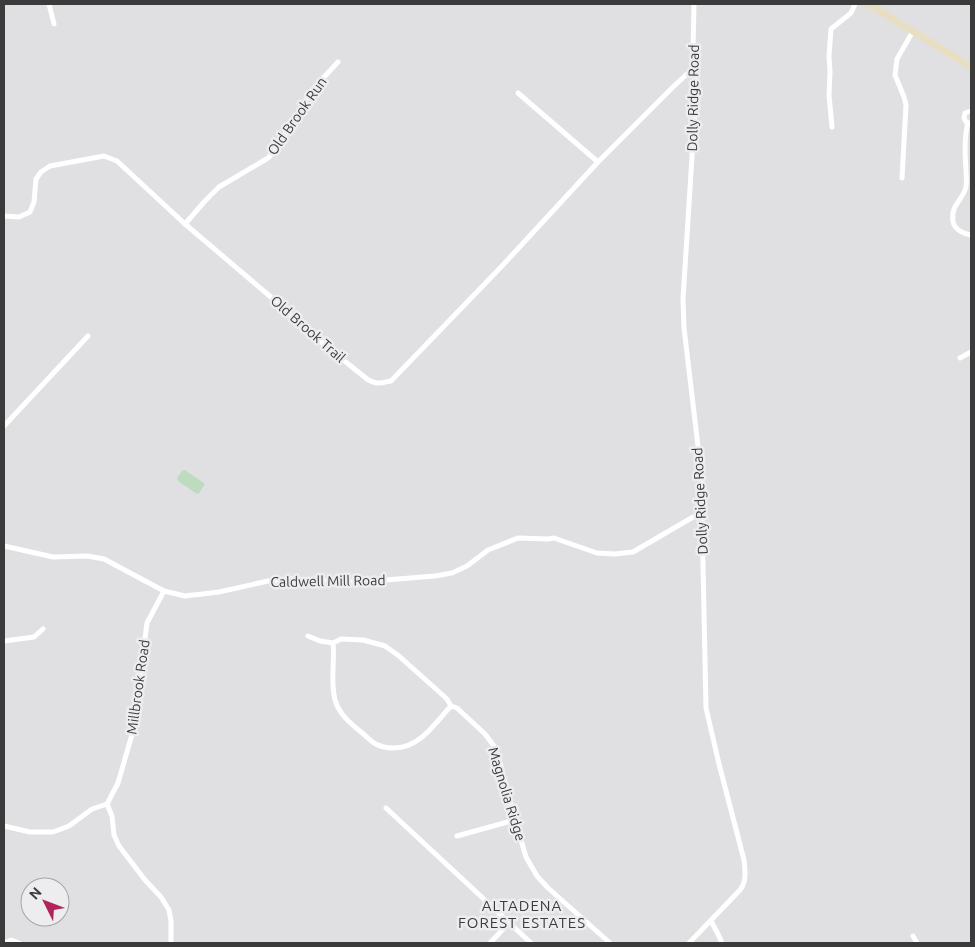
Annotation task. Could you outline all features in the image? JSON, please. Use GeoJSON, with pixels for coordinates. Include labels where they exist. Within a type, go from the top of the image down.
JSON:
{"type":"FeatureCollection","features":[{"type":"Feature","properties":{"kind":"main road"},"geometry":{"type":"LineString","coordinates":[[866,4],[971,67]]}},
{"type":"Feature","properties":{"kind":"street"},"geometry":{"type":"LineString","coordinates":[[49,4],[54,24]]}},
{"type":"Feature","properties":{"kind":"street","name":"Dolly Ridge Road"},"geometry":{"type":"LineString","coordinates":[[689,943],[740,890],[746,875],[744,860],[706,708],[702,480],[684,328],[684,292],[695,110],[694,4]]}},
{"type":"Feature","properties":{"kind":"street"},"geometry":{"type":"LineString","coordinates":[[832,127],[828,95],[831,30],[851,13],[855,4]]}},
{"type":"Feature","properties":{"kind":"street"},"geometry":{"type":"LineString","coordinates":[[902,178],[906,105],[895,75],[897,59],[913,31]]}},
{"type":"Feature","properties":{"kind":"street","name":"Old Brook Run"},"geometry":{"type":"LineString","coordinates":[[185,224],[205,200],[219,188],[268,158],[277,148],[312,90],[338,62]]}},
{"type":"Feature","properties":{"kind":"street","name":"Old Brook Trail"},"geometry":{"type":"LineString","coordinates":[[4,216],[19,217],[30,212],[34,202],[36,179],[41,172],[50,166],[104,156],[117,161],[185,224],[340,358],[367,379],[379,384],[391,381],[598,162],[673,87],[688,73],[694,72]]}},
{"type":"Feature","properties":{"kind":"street"},"geometry":{"type":"LineString","coordinates":[[518,93],[598,162]]}},
{"type":"Feature","properties":{"kind":"street"},"geometry":{"type":"LineString","coordinates":[[971,111],[964,115],[964,120],[970,124],[967,127],[966,146],[969,189],[954,207],[953,222],[959,230],[971,235]]}},
{"type":"Feature","properties":{"kind":"street"},"geometry":{"type":"LineString","coordinates":[[4,426],[88,336]]}},
{"type":"Feature","properties":{"kind":"street"},"geometry":{"type":"LineString","coordinates":[[960,358],[971,352]]}},
{"type":"Feature","properties":{"kind":"street","name":"Caldwell Mill Road"},"geometry":{"type":"LineString","coordinates":[[4,546],[53,557],[87,556],[104,559],[164,591],[185,596],[219,592],[268,581],[291,579],[361,582],[435,576],[452,573],[467,566],[488,550],[518,538],[554,538],[597,553],[633,552],[693,517],[702,516]]}},
{"type":"Feature","properties":{"kind":"street","name":"Millbrook Road"},"geometry":{"type":"LineString","coordinates":[[107,804],[118,783],[133,731],[147,623],[164,591]]}},
{"type":"Feature","properties":{"kind":"street"},"geometry":{"type":"LineString","coordinates":[[4,641],[34,637],[43,629]]}},
{"type":"Feature","properties":{"kind":"street","name":"Magnolia Ridge"},"geometry":{"type":"LineString","coordinates":[[308,636],[333,643],[341,639],[363,640],[385,646],[447,699],[451,706],[457,708],[486,734],[494,746],[499,759],[526,857],[537,876],[610,943]]}},
{"type":"Feature","properties":{"kind":"street"},"geometry":{"type":"LineString","coordinates":[[333,643],[335,701],[344,718],[376,745],[388,748],[401,748],[412,744],[425,734],[451,706]]}},
{"type":"Feature","properties":{"kind":"street"},"geometry":{"type":"LineString","coordinates":[[4,826],[30,832],[53,832],[69,826],[92,809],[107,804],[112,816],[114,834],[119,846],[145,880],[161,897],[169,910],[172,921],[171,943]]}},
{"type":"Feature","properties":{"kind":"street"},"geometry":{"type":"LineString","coordinates":[[386,808],[531,943]]}},
{"type":"Feature","properties":{"kind":"street"},"geometry":{"type":"LineString","coordinates":[[457,836],[515,820]]}},
{"type":"Feature","properties":{"kind":"street"},"geometry":{"type":"LineString","coordinates":[[711,922],[722,943]]}},
{"type":"Feature","properties":{"kind":"street"},"geometry":{"type":"LineString","coordinates":[[490,943],[510,923]]}},
{"type":"Feature","properties":{"kind":"street"},"geometry":{"type":"LineString","coordinates":[[913,936],[917,943]]}},
{"type":"Feature","properties":{"kind":"street"},"geometry":{"type":"LineString","coordinates":[[4,943],[11,940],[19,943]]}},
{"type":"Feature","properties":{"kind":"green space"},"geometry":{"type":"Polygon","coordinates":[[[185,470],[205,484],[199,493],[197,494],[178,481],[177,478],[185,470]]]}},
{"type":"Feature","properties":{"kind":"district","name":"ALTADENA FOREST ESTATES"},"geometry":{"type":"Point","coordinates":[522,914]}}]}
